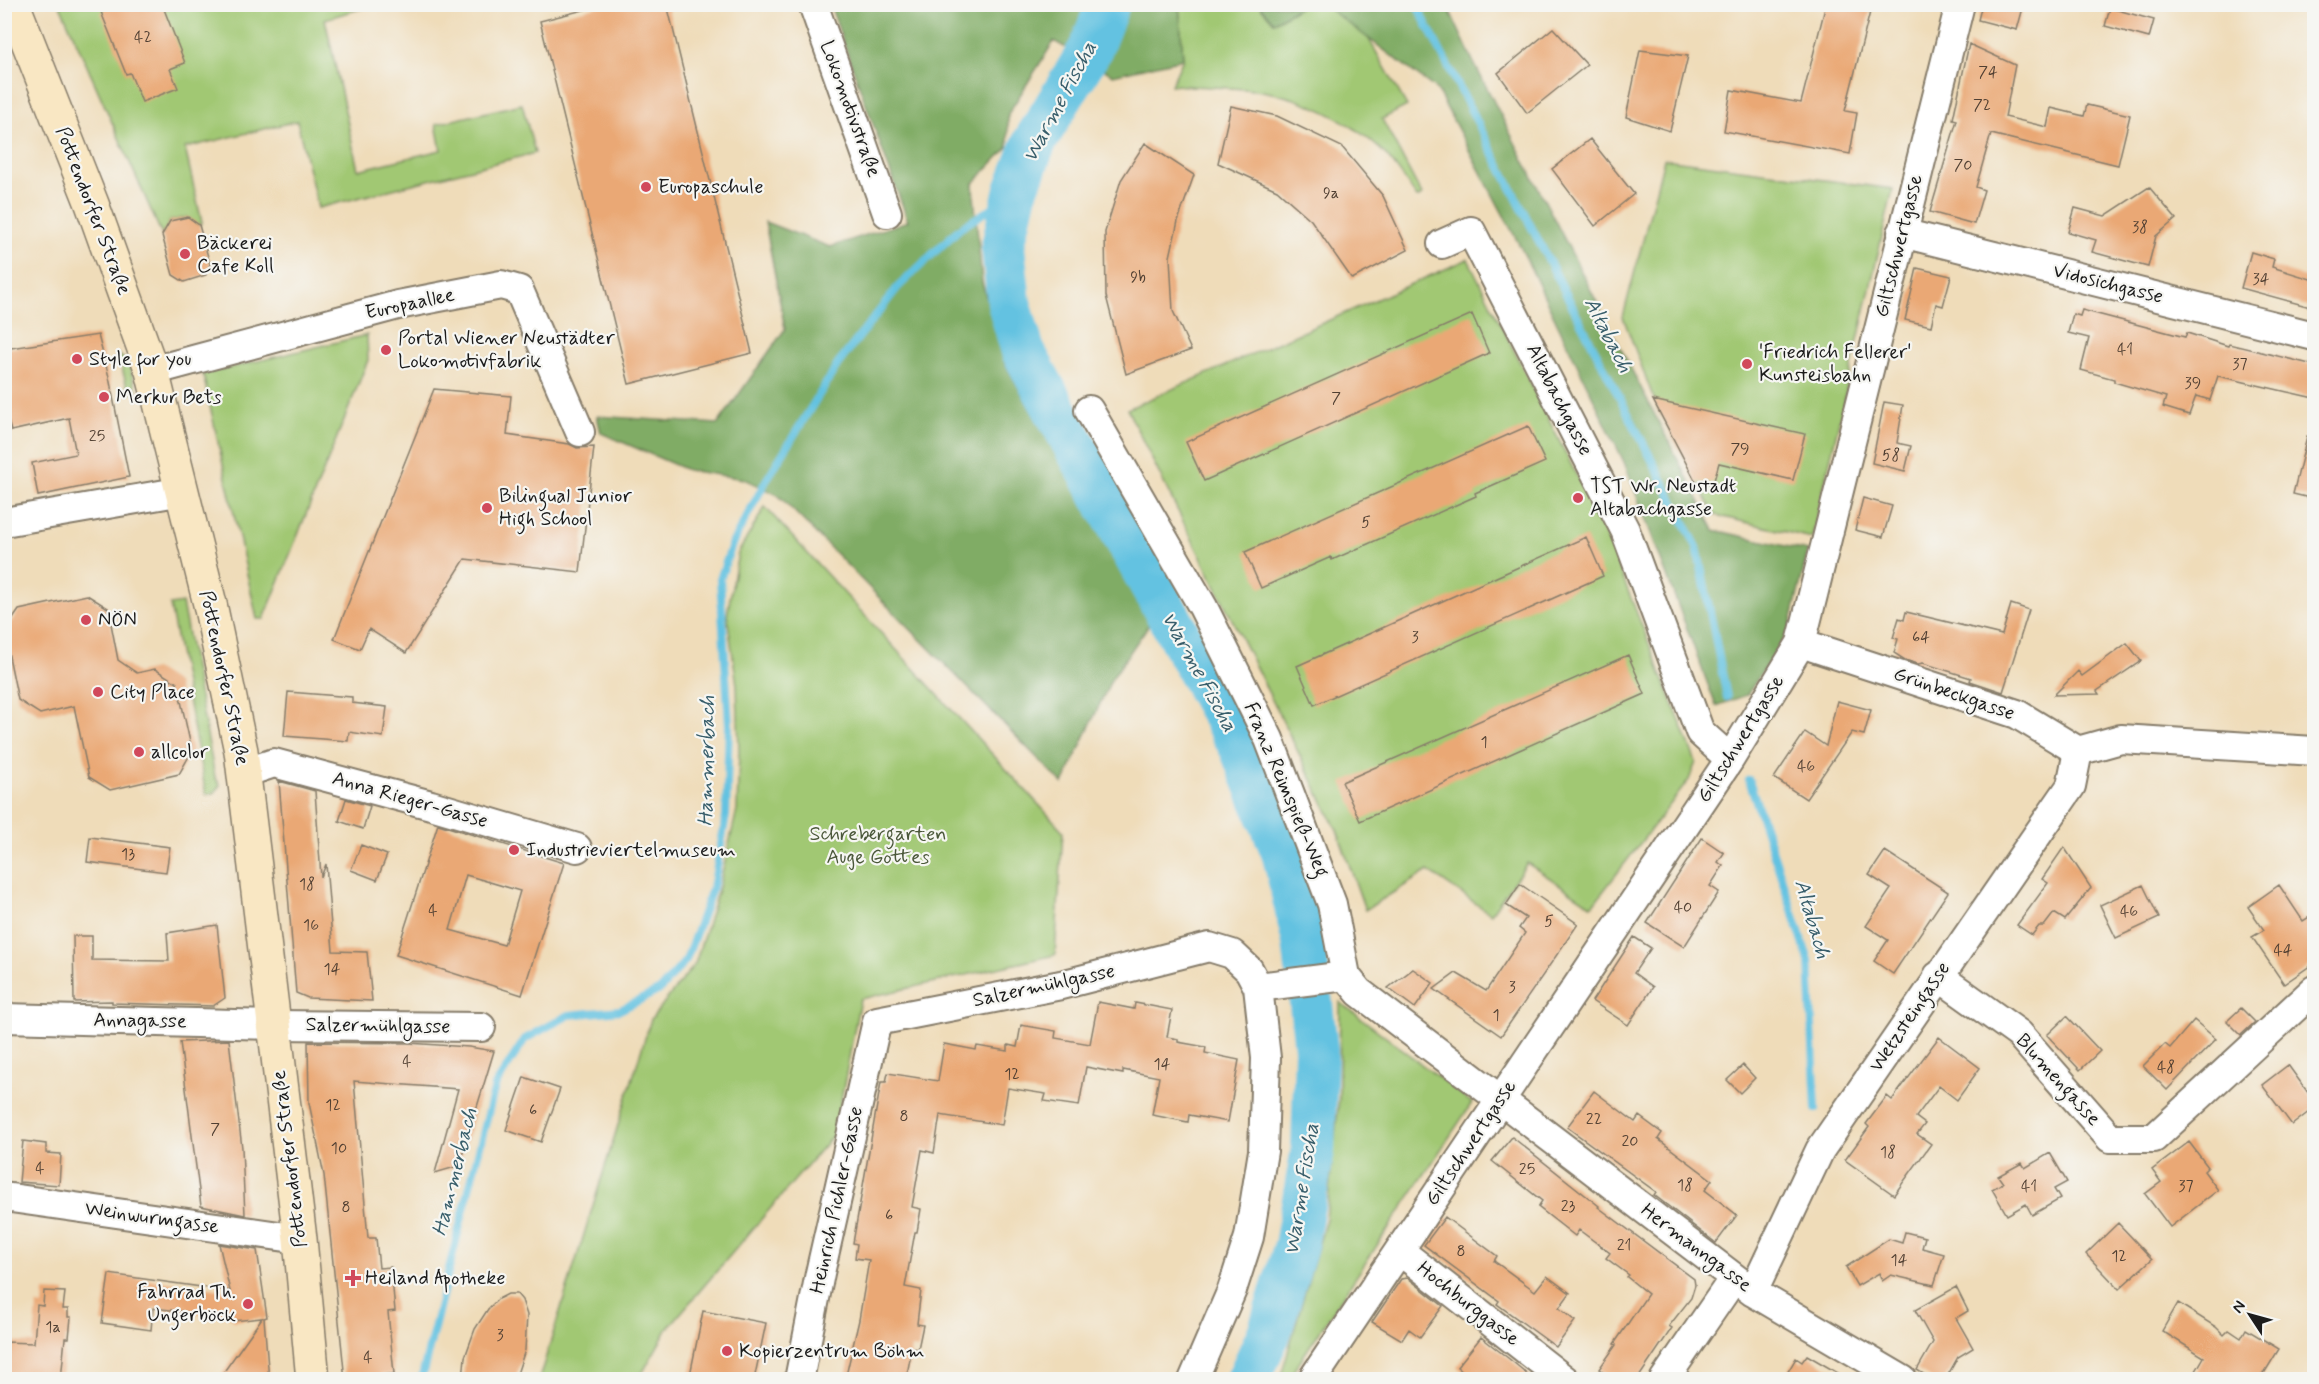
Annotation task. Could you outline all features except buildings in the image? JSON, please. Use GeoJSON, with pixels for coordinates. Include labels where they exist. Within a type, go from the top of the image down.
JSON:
{"type":"FeatureCollection","features":[{"type":"Feature","properties":{"kind":"main road","name":"Pottendorfer Straße"},"geometry":{"type":"LineString","coordinates":[[13,4],[92,204],[152,371],[183,491],[239,740],[300,1239],[313,1380]]}},
{"type":"Feature","properties":{"kind":"street","name":"Lokomotivstraße"},"geometry":{"type":"LineString","coordinates":[[813,4],[887,213]]}},
{"type":"Feature","properties":{"kind":"street","name":"Giltschwertgasse"},"geometry":{"type":"LineString","coordinates":[[1312,1380],[1730,759],[1802,644],[1960,4]]}},
{"type":"Feature","properties":{"kind":"street","name":"Altabachgasse"},"geometry":{"type":"LineString","coordinates":[[1442,244],[1471,231],[1625,530],[1700,732],[1730,759]]}},
{"type":"Feature","properties":{"kind":"street","name":"Vidosichgasse"},"geometry":{"type":"LineString","coordinates":[[1902,232],[2314,336]]}},
{"type":"Feature","properties":{"kind":"street","name":"Europaallee"},"geometry":{"type":"LineString","coordinates":[[152,371],[398,305],[501,285],[519,290],[580,432]]}},
{"type":"Feature","properties":{"kind":"street","name":"Franz Reimspieß-Weg"},"geometry":{"type":"LineString","coordinates":[[1089,410],[1203,607],[1269,739],[1332,904],[1337,977]]}},
{"type":"Feature","properties":{"kind":"street"},"geometry":{"type":"LineString","coordinates":[[4,522],[183,491]]}},
{"type":"Feature","properties":{"kind":"street","name":"Grünbeckgasse"},"geometry":{"type":"LineString","coordinates":[[1802,644],[2017,714],[2078,751]]}},
{"type":"Feature","properties":{"kind":"street"},"geometry":{"type":"LineString","coordinates":[[2078,751],[2121,739],[2314,751]]}},
{"type":"Feature","properties":{"kind":"street","name":"Wetzsteingasse"},"geometry":{"type":"LineString","coordinates":[[1664,1380],[1744,1285],[1820,1150],[2071,786],[2078,751]]}},
{"type":"Feature","properties":{"kind":"street","name":"Anna Rieger-Gasse"},"geometry":{"type":"LineString","coordinates":[[244,772],[274,763],[431,805],[577,848]]}},
{"type":"Feature","properties":{"kind":"street","name":"Salzermühlgasse"},"geometry":{"type":"LineString","coordinates":[[877,1021],[1061,985],[1209,947],[1232,954],[1249,970],[1272,985]]}},
{"type":"Feature","properties":{"kind":"street","name":"Blumengasse"},"geometry":{"type":"LineString","coordinates":[[1938,976],[2019,1034],[2110,1138],[2154,1138],[2314,990]]}},
{"type":"Feature","properties":{"kind":"street"},"geometry":{"type":"LineString","coordinates":[[1193,1380],[1232,1290],[1251,1226],[1263,1151],[1272,985],[1337,977],[1500,1099]]}},
{"type":"Feature","properties":{"kind":"street","name":"Annagasse"},"geometry":{"type":"LineString","coordinates":[[4,1018],[275,1025]]}},
{"type":"Feature","properties":{"kind":"street","name":"Heinrich Pichler-Gasse"},"geometry":{"type":"LineString","coordinates":[[799,1380],[820,1272],[877,1021]]}},
{"type":"Feature","properties":{"kind":"street","name":"Salzermühlgasse"},"geometry":{"type":"LineString","coordinates":[[275,1025],[481,1027]]}},
{"type":"Feature","properties":{"kind":"street","name":"Hermanngasse"},"geometry":{"type":"LineString","coordinates":[[1500,1099],[1744,1285],[1903,1380]]}},
{"type":"Feature","properties":{"kind":"street","name":"Weinwurmgasse"},"geometry":{"type":"LineString","coordinates":[[4,1197],[300,1239]]}},
{"type":"Feature","properties":{"kind":"street","name":"Hochburggasse"},"geometry":{"type":"LineString","coordinates":[[1400,1251],[1564,1380]]}},
{"type":"Feature","properties":{"kind":"green space"},"geometry":{"type":"Polygon","coordinates":[[[60,5],[373,5],[325,19],[358,170],[441,150],[436,124],[522,104],[535,153],[318,208],[297,121],[185,148],[202,223],[199,225],[187,217],[170,221],[162,235],[60,5]]]}},
{"type":"Feature","properties":{"kind":"green space"},"geometry":{"type":"Polygon","coordinates":[[[830,5],[1179,5],[1183,59],[1113,75],[1054,41],[1008,114],[1008,147],[973,184],[982,282],[1005,363],[1150,623],[1111,680],[1063,784],[778,495],[744,479],[687,470],[601,433],[597,416],[718,424],[785,329],[765,222],[830,247],[908,221],[830,5]]]}},
{"type":"Feature","properties":{"kind":"green space"},"geometry":{"type":"Polygon","coordinates":[[[1179,5],[1259,5],[1274,22],[1303,5],[1324,5],[1367,36],[1407,106],[1382,119],[1422,195],[1417,198],[1391,161],[1369,139],[1326,112],[1294,99],[1262,91],[1171,85],[1183,59],[1179,5]]]}},
{"type":"Feature","properties":{"kind":"green space"},"geometry":{"type":"Polygon","coordinates":[[[1259,5],[1303,5],[1274,22],[1259,5]]]}},
{"type":"Feature","properties":{"kind":"green space"},"geometry":{"type":"Polygon","coordinates":[[[1324,5],[1447,5],[1473,61],[1714,530],[1808,551],[1789,631],[1747,695],[1716,706],[1624,462],[1521,248],[1437,90],[1324,5]]]}},
{"type":"Feature","properties":{"kind":"green space","name":"'Friedrich Fellerer' Kunsteisbahn"},"geometry":{"type":"Polygon","coordinates":[[[1664,159],[1893,189],[1812,538],[1715,515],[1658,410],[1623,317],[1664,159]]]}},
{"type":"Feature","properties":{"kind":"green space"},"geometry":{"type":"Polygon","coordinates":[[[1468,259],[1604,530],[1696,762],[1689,780],[1592,906],[1527,863],[1491,914],[1428,871],[1365,910],[1337,830],[1127,409],[1468,259]]]}},
{"type":"Feature","properties":{"kind":"green space"},"geometry":{"type":"Polygon","coordinates":[[[367,335],[368,360],[264,619],[257,619],[203,374],[367,335]]]}},
{"type":"Feature","properties":{"kind":"green space"},"geometry":{"type":"Polygon","coordinates":[[[118,355],[128,361],[137,391],[135,393],[129,393],[118,355]]]}},
{"type":"Feature","properties":{"kind":"green space","name":"Schrebergarten Auge Gottes"},"geometry":{"type":"Polygon","coordinates":[[[765,507],[1063,831],[1055,955],[860,999],[835,1133],[668,1328],[639,1379],[539,1379],[651,1019],[695,964],[719,887],[737,810],[739,752],[737,685],[727,615],[738,553],[765,507]]]}},
{"type":"Feature","properties":{"kind":"green space"},"geometry":{"type":"Polygon","coordinates":[[[182,603],[215,777],[220,785],[215,793],[206,794],[170,605],[182,603]]]}},
{"type":"Feature","properties":{"kind":"green space"},"geometry":{"type":"Polygon","coordinates":[[[1340,1002],[1472,1103],[1288,1379],[1280,1379],[1326,1219],[1339,1098],[1340,1002]]]}},
{"type":"Feature","properties":{"kind":"waterway","name":"Warme Fischa"},"geometry":{"type":"LineString","coordinates":[[1108,4],[1090,50],[1035,141],[1015,193],[1003,246],[1009,303],[1023,351],[1241,748],[1284,855],[1304,942],[1316,1049],[1313,1149],[1296,1245],[1269,1333],[1248,1380]]}},
{"type":"Feature","properties":{"kind":"waterway","name":"Altabach"},"geometry":{"type":"LineString","coordinates":[[1416,4],[1697,547],[1727,697]]}},
{"type":"Feature","properties":{"kind":"waterway","name":"Hammerbach"},"geometry":{"type":"LineString","coordinates":[[421,1380],[495,1086],[525,1039],[569,1015],[620,1010],[660,990],[686,960],[714,883],[726,816],[729,725],[720,579],[733,542],[767,479],[838,364],[898,287],[959,229],[1015,193]]}},
{"type":"Feature","properties":{"kind":"waterway","name":"Altabach"},"geometry":{"type":"LineString","coordinates":[[1749,780],[1809,961],[1816,1109]]}},
{"type":"Feature","properties":{"kind":"place","name":"Europaschule"},"geometry":{"type":"Point","coordinates":[646,187]}},
{"type":"Feature","properties":{"kind":"place","name":"Bäckerei Cafe Koll"},"geometry":{"type":"Point","coordinates":[185,254]}},
{"type":"Feature","properties":{"kind":"place","name":"Portal Wiener Neustädter Lokomotivfabrik"},"geometry":{"type":"Point","coordinates":[386,350]}},
{"type":"Feature","properties":{"kind":"place","name":"Style for you"},"geometry":{"type":"Point","coordinates":[77,359]}},
{"type":"Feature","properties":{"kind":"place","name":"'Friedrich Fellerer' Kunsteisbahn"},"geometry":{"type":"Point","coordinates":[1747,364]}},
{"type":"Feature","properties":{"kind":"place","name":"Merkur Bets"},"geometry":{"type":"Point","coordinates":[104,397]}},
{"type":"Feature","properties":{"kind":"place","name":"TST Wr. Neustadt Altabachgasse"},"geometry":{"type":"Point","coordinates":[1578,498]}},
{"type":"Feature","properties":{"kind":"place","name":"Bilingual Junior High School"},"geometry":{"type":"Point","coordinates":[487,508]}},
{"type":"Feature","properties":{"kind":"place","name":"NÖN"},"geometry":{"type":"Point","coordinates":[86,620]}},
{"type":"Feature","properties":{"kind":"place","name":"City Place"},"geometry":{"type":"Point","coordinates":[98,692]}},
{"type":"Feature","properties":{"kind":"place","name":"allcolor"},"geometry":{"type":"Point","coordinates":[139,752]}},
{"type":"Feature","properties":{"kind":"place","name":"Industrieviertelmuseum"},"geometry":{"type":"Point","coordinates":[514,850]}},
{"type":"Feature","properties":{"kind":"place","name":"Heiland Apotheke"},"geometry":{"type":"Point","coordinates":[353,1278]}},
{"type":"Feature","properties":{"kind":"place","name":"Fahrrad Th. Ungerböck"},"geometry":{"type":"Point","coordinates":[248,1304]}},
{"type":"Feature","properties":{"kind":"place","name":"Kopierzentrum Böhm"},"geometry":{"type":"Point","coordinates":[727,1351]}}]}
